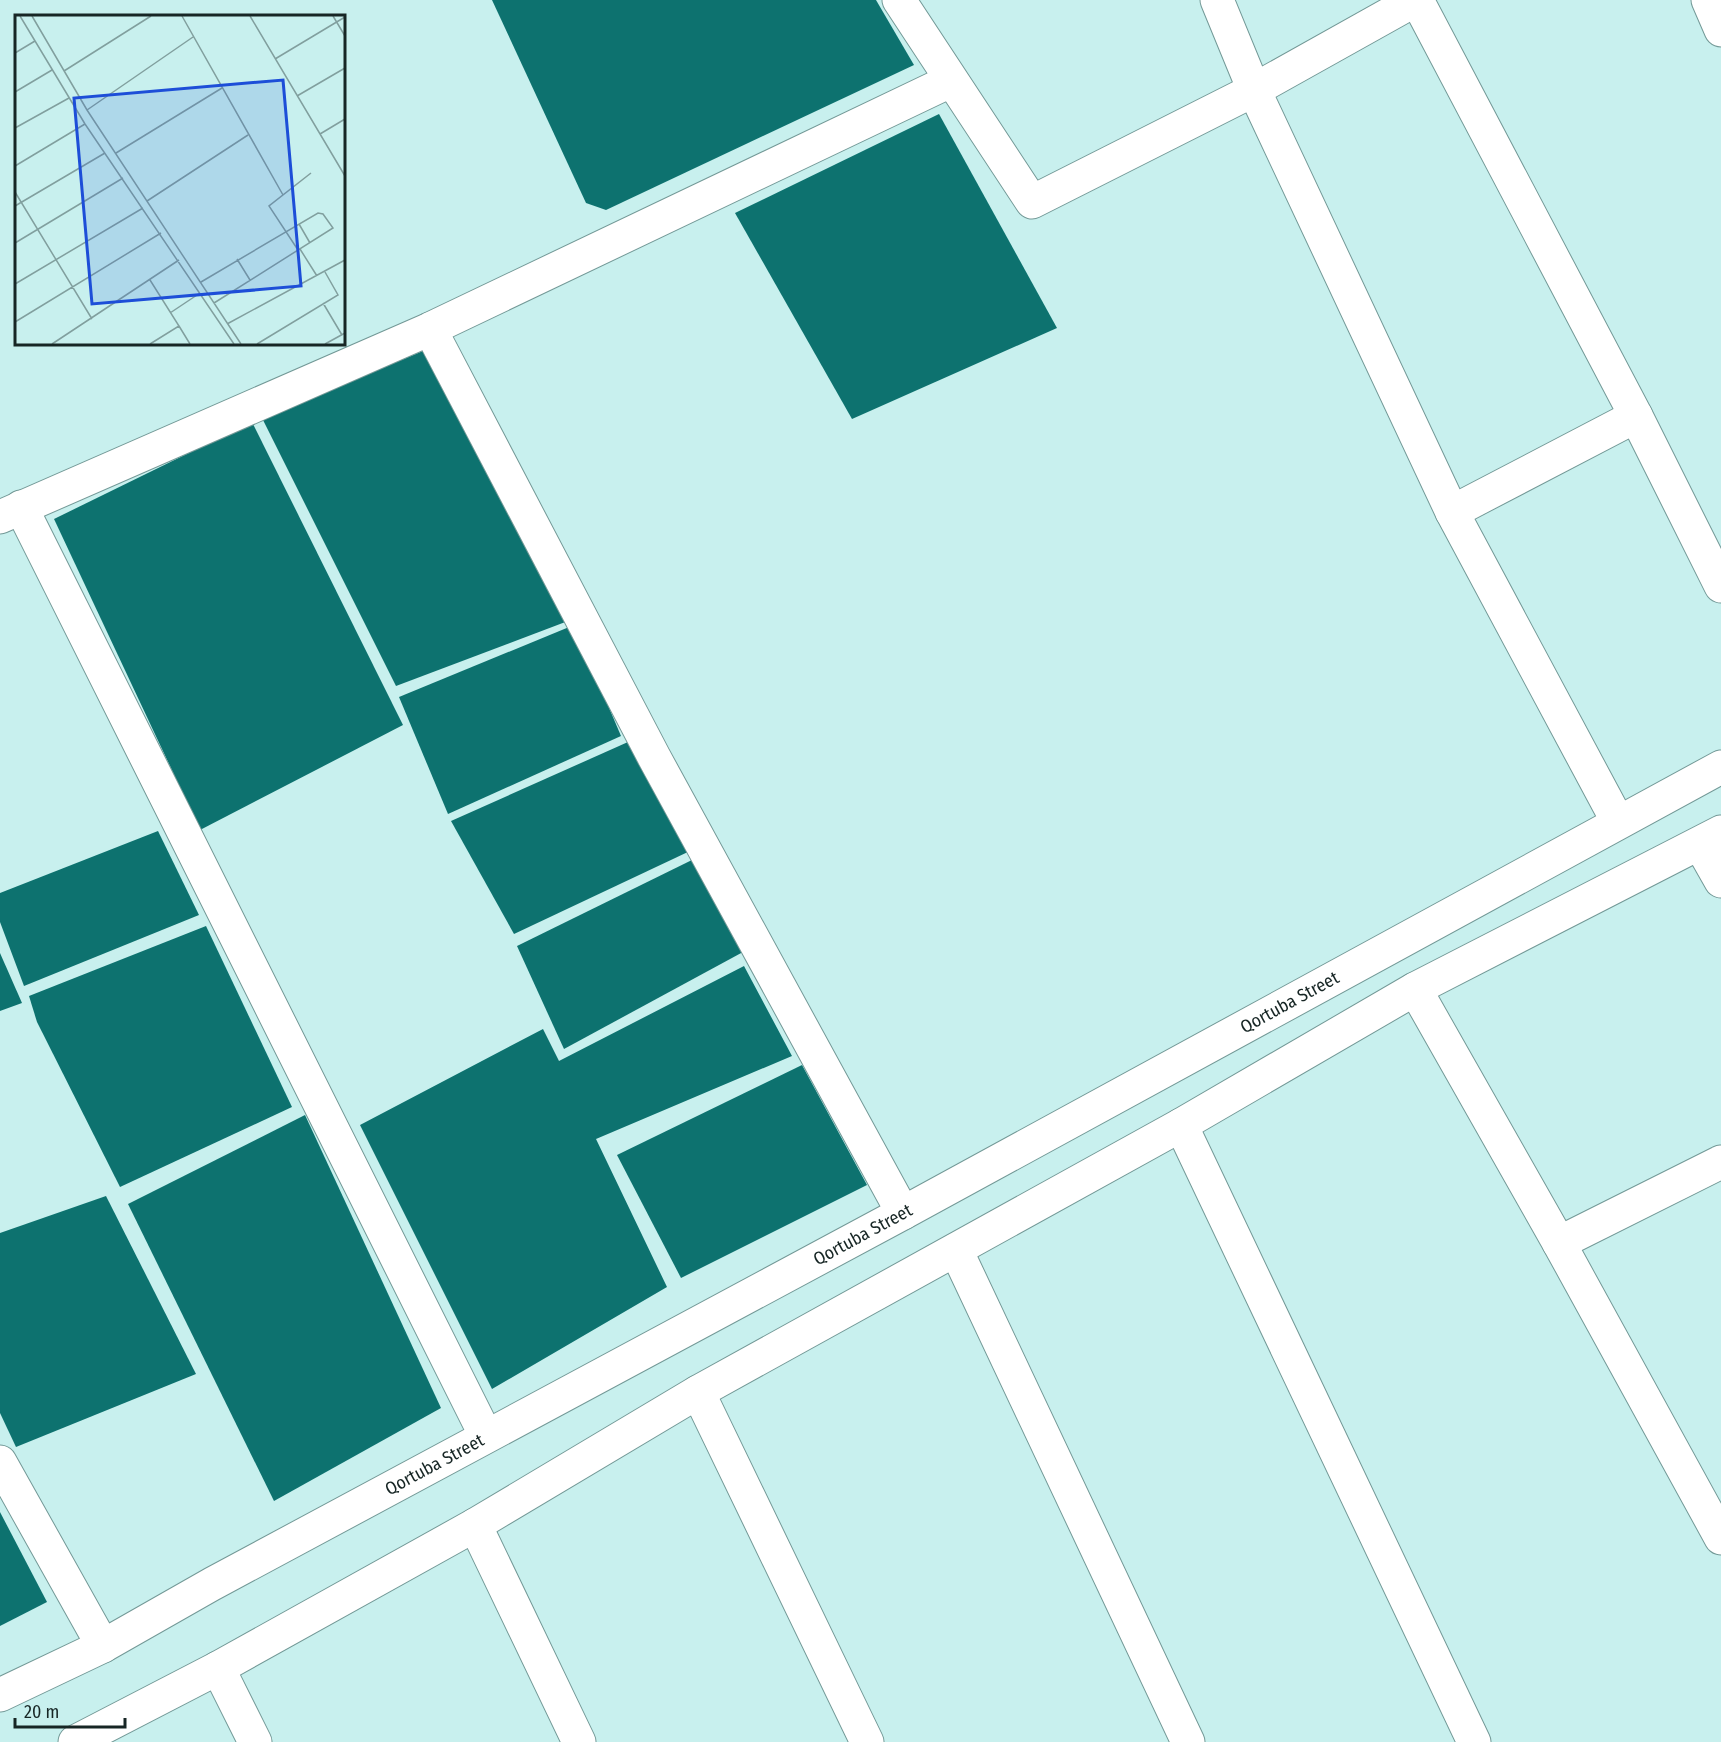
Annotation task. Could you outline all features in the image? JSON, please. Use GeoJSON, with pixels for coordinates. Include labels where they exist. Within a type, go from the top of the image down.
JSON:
{"type":"FeatureCollection","features":[{"type":"Feature","properties":{"kind":"street"},"geometry":{"type":"LineString","coordinates":[[899,0],[950,81],[1032,202],[1254,90],[1416,0],[1636,416],[1721,586]]}},
{"type":"Feature","properties":{"kind":"street"},"geometry":{"type":"LineString","coordinates":[[1217,0],[1254,90],[1452,512],[1618,822]]}},
{"type":"Feature","properties":{"kind":"street"},"geometry":{"type":"LineString","coordinates":[[1708,0],[1721,30]]}},
{"type":"Feature","properties":{"kind":"street"},"geometry":{"type":"LineString","coordinates":[[486,1436],[10,512],[430,329],[950,81]]}},
{"type":"Feature","properties":{"kind":"street"},"geometry":{"type":"LineString","coordinates":[[430,329],[648,747],[903,1214]]}},
{"type":"Feature","properties":{"kind":"street"},"geometry":{"type":"LineString","coordinates":[[1452,512],[1636,416]]}},
{"type":"Feature","properties":{"kind":"street","name":"Qortuba Street"},"geometry":{"type":"LineString","coordinates":[[0,1695],[103,1646],[212,1584],[903,1214],[1721,767]]}},
{"type":"Feature","properties":{"kind":"street"},"geometry":{"type":"LineString","coordinates":[[75,1742],[218,1668],[475,1525],[698,1392],[1181,1125],[1415,989],[1710,838],[1721,881]]}},
{"type":"Feature","properties":{"kind":"street"},"geometry":{"type":"LineString","coordinates":[[1415,989],[1559,1243],[1721,1538]]}},
{"type":"Feature","properties":{"kind":"street"},"geometry":{"type":"LineString","coordinates":[[1181,1125],[1474,1742]]}},
{"type":"Feature","properties":{"kind":"street"},"geometry":{"type":"LineString","coordinates":[[1559,1243],[1721,1162]]}},
{"type":"Feature","properties":{"kind":"street"},"geometry":{"type":"LineString","coordinates":[[956,1250],[1188,1742]]}},
{"type":"Feature","properties":{"kind":"street"},"geometry":{"type":"LineString","coordinates":[[698,1392],[867,1742]]}},
{"type":"Feature","properties":{"kind":"street"},"geometry":{"type":"LineString","coordinates":[[0,1462],[103,1646]]}},
{"type":"Feature","properties":{"kind":"street"},"geometry":{"type":"LineString","coordinates":[[475,1525],[579,1742]]}},
{"type":"Feature","properties":{"kind":"street"},"geometry":{"type":"LineString","coordinates":[[218,1668],[255,1742]]}},
{"type":"Feature","properties":{"kind":"building"},"geometry":{"type":"Polygon","coordinates":[[[492,0],[876,0],[914,65],[606,210],[586,203],[492,0]]]}},
{"type":"Feature","properties":{"kind":"building"},"geometry":{"type":"Polygon","coordinates":[[[939,114],[1057,328],[852,419],[735,213],[939,114]]]}},
{"type":"Feature","properties":{"kind":"building"},"geometry":{"type":"Polygon","coordinates":[[[430,348],[568,621],[396,686],[262,418],[430,348]]]}},
{"type":"Feature","properties":{"kind":"building"},"geometry":{"type":"Polygon","coordinates":[[[252,422],[403,725],[200,830],[54,519],[252,422]]]}},
{"type":"Feature","properties":{"kind":"building"},"geometry":{"type":"Polygon","coordinates":[[[574,625],[621,736],[448,814],[399,697],[574,625]]]}},
{"type":"Feature","properties":{"kind":"building"},"geometry":{"type":"Polygon","coordinates":[[[628,742],[690,851],[514,934],[451,821],[628,742]]]}},
{"type":"Feature","properties":{"kind":"building"},"geometry":{"type":"Polygon","coordinates":[[[158,831],[199,915],[24,986],[0,922],[0,893],[158,831]]]}},
{"type":"Feature","properties":{"kind":"building"},"geometry":{"type":"Polygon","coordinates":[[[694,859],[743,952],[564,1049],[517,946],[694,859]]]}},
{"type":"Feature","properties":{"kind":"building"},"geometry":{"type":"Polygon","coordinates":[[[206,926],[292,1107],[120,1187],[37,1022],[29,996],[206,926]]]}},
{"type":"Feature","properties":{"kind":"building"},"geometry":{"type":"Polygon","coordinates":[[[0,953],[22,1003],[0,1011],[0,953]]]}},
{"type":"Feature","properties":{"kind":"building"},"geometry":{"type":"Polygon","coordinates":[[[744,966],[792,1056],[596,1139],[667,1287],[492,1389],[360,1125],[543,1029],[559,1061],[744,966]]]}},
{"type":"Feature","properties":{"kind":"building"},"geometry":{"type":"Polygon","coordinates":[[[802,1065],[867,1185],[681,1278],[617,1155],[802,1065]]]}},
{"type":"Feature","properties":{"kind":"building"},"geometry":{"type":"Polygon","coordinates":[[[305,1115],[441,1408],[274,1501],[128,1204],[305,1115]]]}},
{"type":"Feature","properties":{"kind":"building"},"geometry":{"type":"Polygon","coordinates":[[[106,1196],[196,1374],[16,1447],[0,1413],[0,1233],[106,1196]]]}},
{"type":"Feature","properties":{"kind":"building"},"geometry":{"type":"Polygon","coordinates":[[[0,1512],[47,1602],[0,1626],[0,1512]]]}}]}
